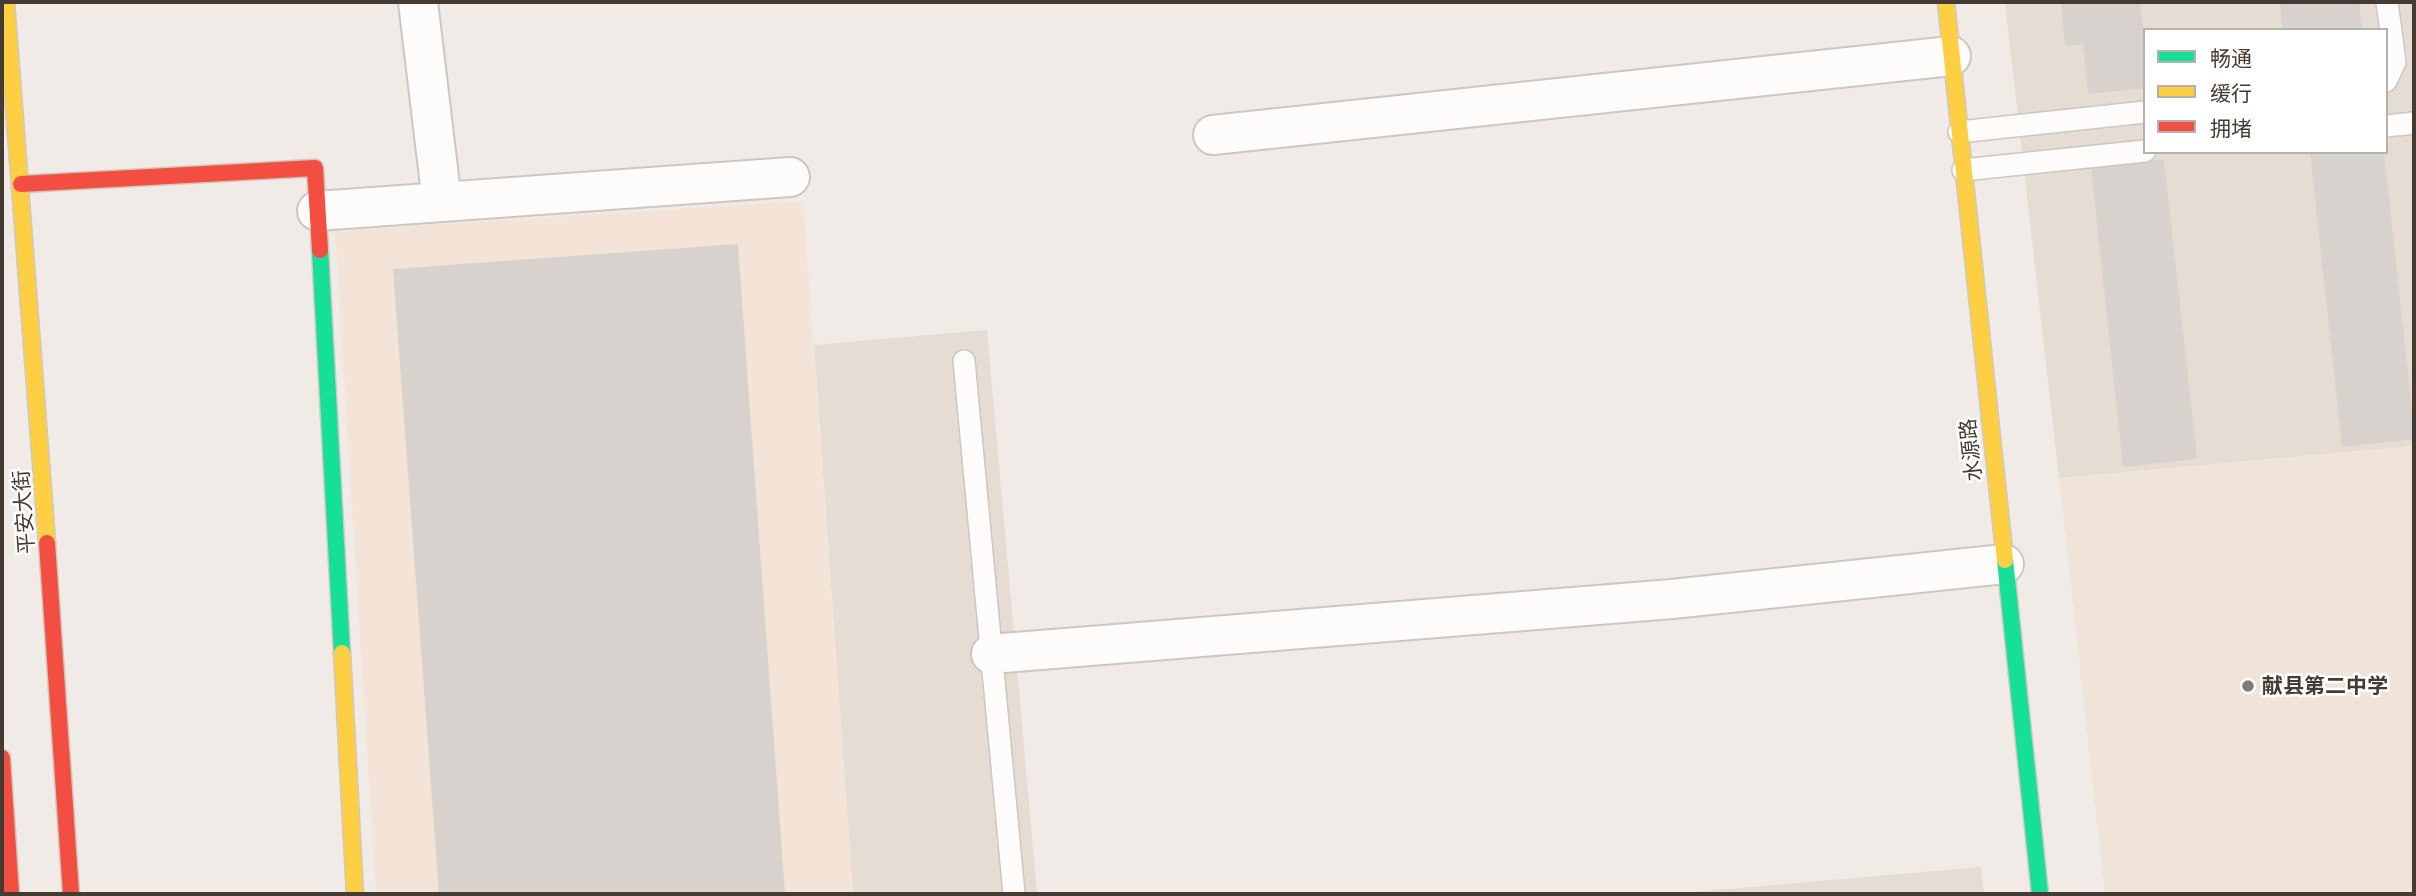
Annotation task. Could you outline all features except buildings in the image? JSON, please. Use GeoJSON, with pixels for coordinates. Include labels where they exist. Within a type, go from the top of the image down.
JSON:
{"type":"FeatureCollection","features":[{"type":"Feature","properties":{"kind":"street","name":"平安大街"},"geometry":{"type":"LineString","coordinates":[[6,2],[71,894]]}},
{"type":"Feature","properties":{"kind":"street"},"geometry":{"type":"LineString","coordinates":[[418,2],[442,202]]}},
{"type":"Feature","properties":{"kind":"street","name":"水源路"},"geometry":{"type":"LineString","coordinates":[[1945,2],[2040,894]]}},
{"type":"Feature","properties":{"kind":"street"},"geometry":{"type":"LineString","coordinates":[[1213,135],[1951,56]]}},
{"type":"Feature","properties":{"kind":"street"},"geometry":{"type":"LineString","coordinates":[[21,184],[315,168],[355,894]]}},
{"type":"Feature","properties":{"kind":"street"},"geometry":{"type":"LineString","coordinates":[[317,211],[790,177]]}},
{"type":"Feature","properties":{"kind":"street"},"geometry":{"type":"LineString","coordinates":[[991,654],[1672,599],[2004,564]]}},
{"type":"Feature","properties":{"kind":"street"},"geometry":{"type":"LineString","coordinates":[[2,758],[11,894]]}},
{"type":"Feature","properties":{"kind":"lane"},"geometry":{"type":"LineString","coordinates":[[2387,2],[2395,62],[2388,77]]}},
{"type":"Feature","properties":{"kind":"lane"},"geometry":{"type":"LineString","coordinates":[[1959,132],[2143,112]]}},
{"type":"Feature","properties":{"kind":"lane"},"geometry":{"type":"LineString","coordinates":[[2388,126],[2414,123]]}},
{"type":"Feature","properties":{"kind":"lane"},"geometry":{"type":"LineString","coordinates":[[1963,170],[2143,151]]}},
{"type":"Feature","properties":{"kind":"lane"},"geometry":{"type":"LineString","coordinates":[[964,361],[1014,894]]}},
{"type":"Feature","properties":{"kind":"shaded area"},"geometry":{"type":"Polygon","coordinates":[[[2005,2],[2414,2],[2414,446],[2059,478],[2005,2]]]}},
{"type":"Feature","properties":{"kind":"shaded area"},"geometry":{"type":"Polygon","coordinates":[[[803,201],[853,894],[376,894],[335,231],[803,201]]]}},
{"type":"Feature","properties":{"kind":"shaded area"},"geometry":{"type":"Polygon","coordinates":[[[987,330],[1037,894],[853,894],[814,345],[987,330]]]}},
{"type":"Feature","properties":{"kind":"shaded area","name":"献县第二中学"},"geometry":{"type":"Polygon","coordinates":[[[2414,446],[2414,894],[2105,894],[2059,478],[2414,446]]]}},
{"type":"Feature","properties":{"kind":"shaded area"},"geometry":{"type":"Polygon","coordinates":[[[1981,867],[1984,894],[1671,894],[1981,867]]]}},
{"type":"Feature","properties":{"kind":"traffic: fast"},"geometry":{"type":"LineString","coordinates":[[320,250],[342,653]]}},
{"type":"Feature","properties":{"kind":"traffic: fast"},"geometry":{"type":"LineString","coordinates":[[2005,560],[2040,894]]}},
{"type":"Feature","properties":{"kind":"traffic: slow"},"geometry":{"type":"LineString","coordinates":[[6,2],[47,543]]}},
{"type":"Feature","properties":{"kind":"traffic: slow"},"geometry":{"type":"LineString","coordinates":[[1946,2],[2005,560]]}},
{"type":"Feature","properties":{"kind":"traffic: slow"},"geometry":{"type":"LineString","coordinates":[[342,653],[355,894]]}},
{"type":"Feature","properties":{"kind":"traffic: jam"},"geometry":{"type":"LineString","coordinates":[[21,184],[315,168],[320,250]]}},
{"type":"Feature","properties":{"kind":"traffic: jam"},"geometry":{"type":"LineString","coordinates":[[47,543],[71,894]]}},
{"type":"Feature","properties":{"kind":"traffic: jam"},"geometry":{"type":"LineString","coordinates":[[2,758],[11,894]]}},
{"type":"Feature","properties":{"kind":"place","name":"献县第二中学"},"geometry":{"type":"Point","coordinates":[2248,686]}}]}
